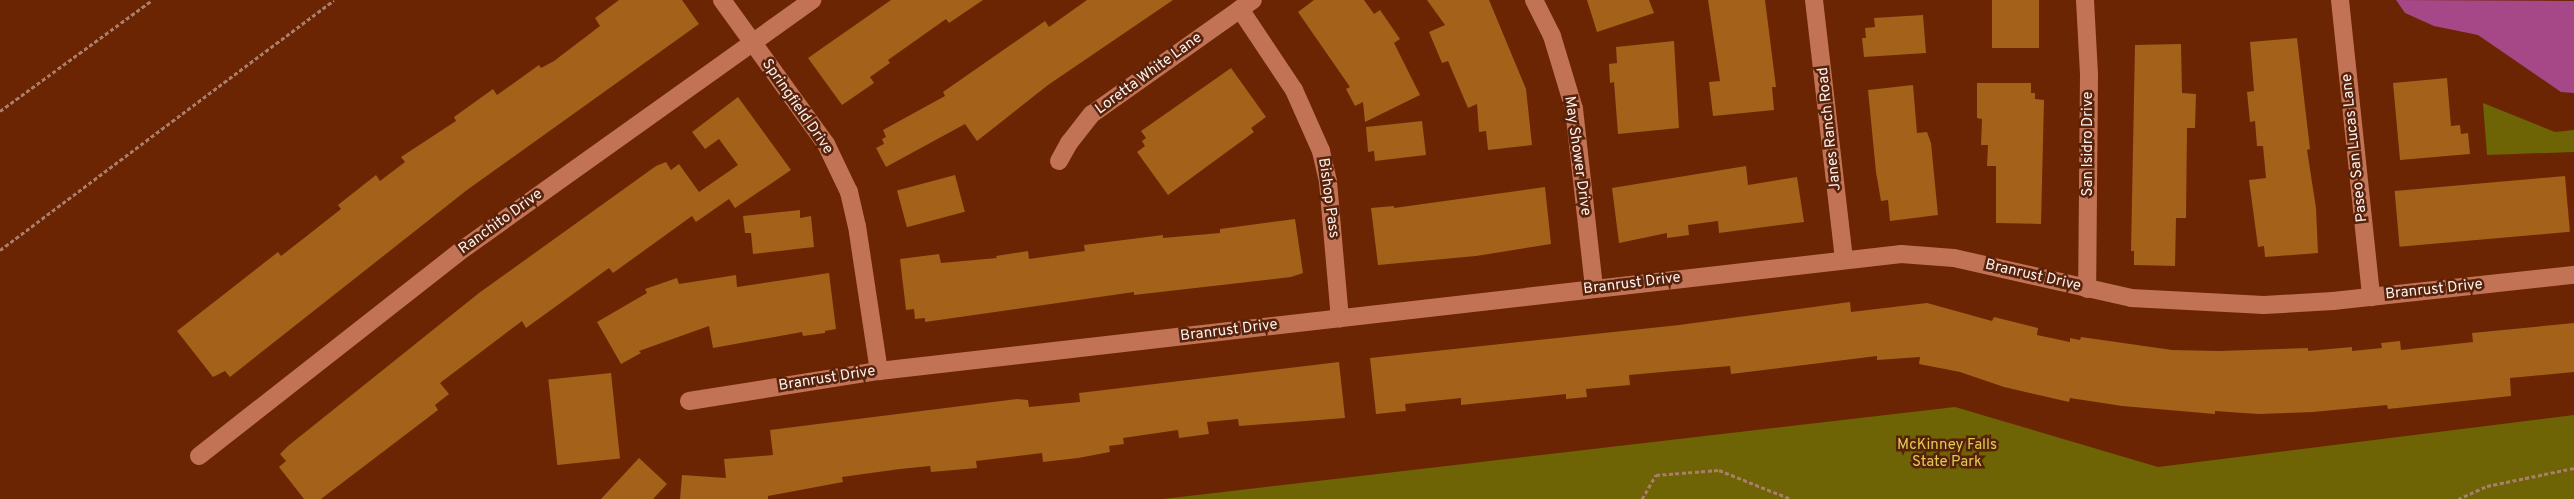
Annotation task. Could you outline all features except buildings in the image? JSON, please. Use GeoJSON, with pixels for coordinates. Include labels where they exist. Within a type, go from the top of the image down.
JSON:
{"type":"FeatureCollection","features":[{"type":"Feature","properties":{"kind":"street","name":"Springfield Drive"},"geometry":{"type":"LineString","coordinates":[[722,0],[826,144],[849,192],[857,226],[879,371]]}},
{"type":"Feature","properties":{"kind":"street","name":"Ranchito Drive"},"geometry":{"type":"LineString","coordinates":[[199,456],[459,252],[812,0]]}},
{"type":"Feature","properties":{"kind":"street","name":"May Shower Drive"},"geometry":{"type":"LineString","coordinates":[[1534,0],[1552,36],[1574,109],[1594,288]]}},
{"type":"Feature","properties":{"kind":"street","name":"Janes Ranch Road"},"geometry":{"type":"LineString","coordinates":[[1814,0],[1844,259]]}},
{"type":"Feature","properties":{"kind":"street","name":"San Isidro Drive"},"geometry":{"type":"LineString","coordinates":[[2085,0],[2089,84],[2087,289]]}},
{"type":"Feature","properties":{"kind":"street","name":"Paseo San Lucas Lane"},"geometry":{"type":"LineString","coordinates":[[2340,0],[2372,297]]}},
{"type":"Feature","properties":{"kind":"street","name":"Loretta White Lane"},"geometry":{"type":"LineString","coordinates":[[1059,161],[1069,142],[1092,114],[1246,5]]}},
{"type":"Feature","properties":{"kind":"street","name":"Bishop Pass"},"geometry":{"type":"LineString","coordinates":[[1246,5],[1294,90],[1322,151],[1328,182],[1340,318]]}},
{"type":"Feature","properties":{"kind":"street","name":"Branrust Drive"},"geometry":{"type":"LineString","coordinates":[[688,401],[879,371],[1844,259],[1928,254],[2131,298],[2264,305],[2372,297],[2574,275]]}},
{"type":"Feature","properties":{"kind":"path"},"geometry":{"type":"LineString","coordinates":[[0,111],[152,0]]}},
{"type":"Feature","properties":{"kind":"path"},"geometry":{"type":"LineString","coordinates":[[0,250],[334,0]]}},
{"type":"Feature","properties":{"kind":"path"},"geometry":{"type":"LineString","coordinates":[[2458,499],[2487,486],[2574,468]]}},
{"type":"Feature","properties":{"kind":"path"},"geometry":{"type":"LineString","coordinates":[[1642,499],[1656,475],[1719,470],[1791,499]]}},
{"type":"Feature","properties":{"kind":"green space"},"geometry":{"type":"Polygon","coordinates":[[[2483,103],[2555,132],[2574,130],[2574,152],[2487,155],[2483,103]]]}},
{"type":"Feature","properties":{"kind":"green space","name":"McKinney Falls State Park"},"geometry":{"type":"Polygon","coordinates":[[[1955,407],[2158,467],[2574,415],[2574,499],[1163,499],[1955,407]]]}},
{"type":"Feature","properties":{"kind":"shaded area"},"geometry":{"type":"Polygon","coordinates":[[[2396,0],[2574,1],[2574,93],[2561,92],[2478,35],[2434,26],[2405,13],[2396,0]]]}}]}
